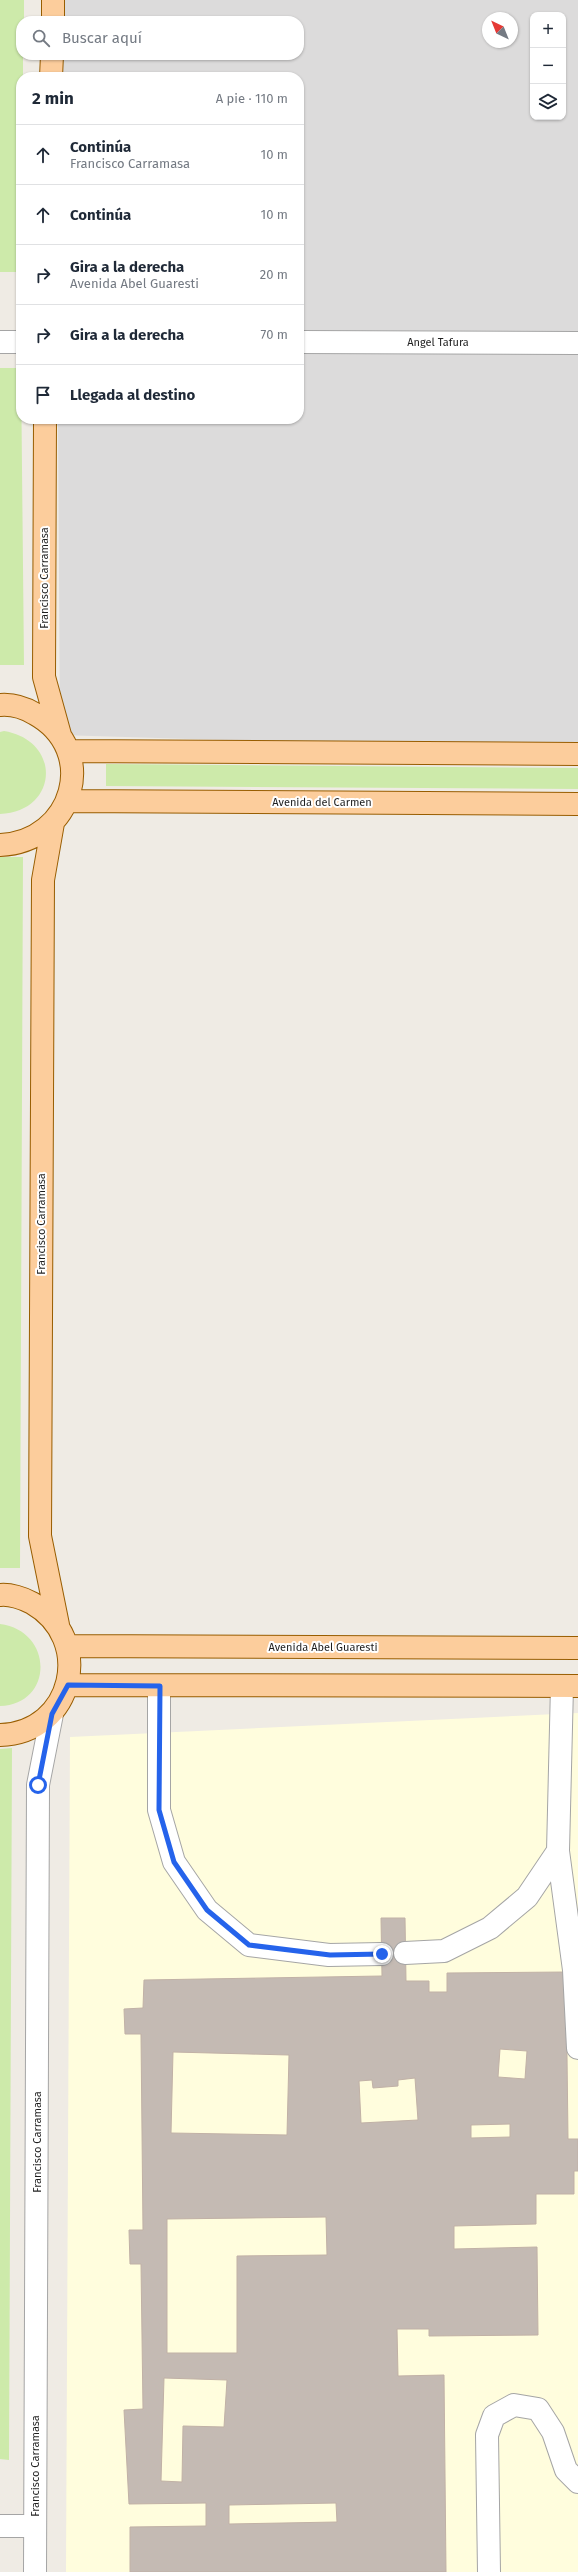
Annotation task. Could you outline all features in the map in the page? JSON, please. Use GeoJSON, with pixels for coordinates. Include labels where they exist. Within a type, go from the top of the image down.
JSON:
{"type":"FeatureCollection","features":[{"type":"Feature","properties":{"kind":"main road"},"geometry":{"type":"LineString","coordinates":[[52,16],[53,0]]}},
{"type":"Feature","properties":{"kind":"main road"},"geometry":{"type":"LineString","coordinates":[[51,72],[52,60]]}},
{"type":"Feature","properties":{"kind":"main road","name":"Francisco Carramasa"},"geometry":{"type":"LineString","coordinates":[[45,424],[44,676],[64,743],[72,779],[67,801],[53,823],[43,880],[40,1536],[58,1625]]}},
{"type":"Feature","properties":{"kind":"main road"},"geometry":{"type":"LineString","coordinates":[[0,705],[26,709],[45,719],[64,743],[578,754]]}},
{"type":"Feature","properties":{"kind":"main road","name":"Avenida del Carmen"},"geometry":{"type":"LineString","coordinates":[[67,801],[578,804]]}},
{"type":"Feature","properties":{"kind":"main road"},"geometry":{"type":"LineString","coordinates":[[0,846],[14,845],[36,838],[53,823]]}},
{"type":"Feature","properties":{"kind":"main road"},"geometry":{"type":"LineString","coordinates":[[0,1595],[24,1599],[43,1609],[58,1625],[68,1646],[68,1685],[52,1714],[34,1728],[12,1735],[0,1735]]}},
{"type":"Feature","properties":{"kind":"main road","name":"Avenida Abel Guaresti"},"geometry":{"type":"LineString","coordinates":[[68,1646],[578,1648]]}},
{"type":"Feature","properties":{"kind":"main road"},"geometry":{"type":"LineString","coordinates":[[68,1685],[570,1686]]}},
{"type":"Feature","properties":{"kind":"street"},"geometry":{"type":"LineString","coordinates":[[0,342],[16,342]]}},
{"type":"Feature","properties":{"kind":"street","name":"Angel Tafura"},"geometry":{"type":"LineString","coordinates":[[304,342],[578,343]]}},
{"type":"Feature","properties":{"kind":"street"},"geometry":{"type":"LineString","coordinates":[[160,1686],[159,1810],[174,1862],[207,1910],[249,1945],[330,1955],[382,1954]]}},
{"type":"Feature","properties":{"kind":"street"},"geometry":{"type":"LineString","coordinates":[[570,1686],[558,1852],[574,1970],[578,2048]]}},
{"type":"Feature","properties":{"kind":"street","name":"Francisco Carramasa"},"geometry":{"type":"LineString","coordinates":[[35,2572],[38,1785],[52,1714]]}},
{"type":"Feature","properties":{"kind":"street"},"geometry":{"type":"LineString","coordinates":[[405,1953],[444,1951],[490,1928],[527,1897],[558,1852]]}},
{"type":"Feature","properties":{"kind":"street"},"geometry":{"type":"LineString","coordinates":[[489,2572],[487,2434],[494,2416],[514,2404],[538,2409],[553,2432],[566,2470],[578,2482]]}},
{"type":"Feature","properties":{"kind":"street"},"geometry":{"type":"LineString","coordinates":[[0,2526],[35,2526]]}},
{"type":"Feature","properties":{"kind":"shaded area"},"geometry":{"type":"Polygon","coordinates":[[[56,0],[578,0],[578,751],[60,735],[58,424],[304,424],[304,72],[56,72],[56,60],[304,60],[304,16],[56,16],[56,0]]]}},
{"type":"Feature","properties":{"kind":"shaded area"},"geometry":{"type":"Polygon","coordinates":[[[578,1713],[578,2572],[66,2572],[70,1737],[578,1713]]]}},
{"type":"Feature","properties":{"kind":"green space"},"geometry":{"type":"Polygon","coordinates":[[[0,0],[24,0],[24,16],[16,16],[16,60],[23,60],[23,72],[16,72],[16,272],[0,272],[0,0]]]}},
{"type":"Feature","properties":{"kind":"green space"},"geometry":{"type":"Polygon","coordinates":[[[0,368],[16,368],[16,424],[22,424],[24,665],[0,665],[0,368]]]}},
{"type":"Feature","properties":{"kind":"green space"},"geometry":{"type":"Polygon","coordinates":[[[4,731],[23,737],[36,748],[44,761],[46,776],[42,789],[33,802],[19,810],[0,814],[0,732],[4,731]]]}},
{"type":"Feature","properties":{"kind":"green space"},"geometry":{"type":"Polygon","coordinates":[[[106,764],[578,768],[578,789],[106,786],[106,764]]]}},
{"type":"Feature","properties":{"kind":"green space"},"geometry":{"type":"Polygon","coordinates":[[[0,857],[23,857],[20,1568],[0,1568],[0,857]]]}},
{"type":"Feature","properties":{"kind":"green space"},"geometry":{"type":"Polygon","coordinates":[[[0,1624],[18,1629],[30,1639],[38,1652],[40,1667],[38,1681],[30,1693],[18,1702],[0,1706],[0,1624]]]}},
{"type":"Feature","properties":{"kind":"green space"},"geometry":{"type":"Polygon","coordinates":[[[12,1748],[9,2460],[0,2459],[0,1749],[12,1748]]]}},
{"type":"Feature","properties":{"kind":"building"},"geometry":{"type":"Polygon","coordinates":[[[381,1918],[405,1918],[406,1981],[429,1981],[429,1992],[447,1992],[447,1973],[566,1972],[568,2139],[578,2139],[578,2171],[574,2171],[574,2194],[536,2194],[536,2224],[454,2226],[454,2249],[537,2247],[538,2335],[429,2336],[429,2329],[397,2329],[398,2376],[444,2375],[446,2572],[130,2572],[130,2527],[206,2526],[206,2503],[129,2504],[124,2410],[143,2409],[141,2264],[130,2264],[129,2230],[143,2230],[141,2034],[125,2034],[124,2009],[143,2008],[144,1980],[382,1976],[381,1918]],[[500,2049],[498,2077],[525,2079],[527,2051],[500,2049]],[[173,2052],[171,2133],[287,2135],[289,2055],[173,2052]],[[415,2078],[398,2080],[398,2086],[373,2088],[372,2080],[359,2081],[361,2123],[418,2120],[415,2078]],[[510,2124],[471,2125],[471,2138],[510,2137],[510,2124]],[[326,2217],[167,2219],[167,2353],[237,2353],[237,2256],[327,2255],[326,2217]],[[164,2378],[161,2481],[182,2482],[183,2426],[224,2427],[227,2380],[164,2378]],[[336,2503],[229,2505],[229,2524],[337,2522],[336,2503]]]}},
{"type":"Feature","properties":{"kind":"route"},"geometry":{"type":"LineString","coordinates":[[38,1785],[52,1714],[62,1700],[68,1685],[160,1686],[159,1810],[174,1862],[207,1910],[249,1945],[330,1955],[382,1954]]}}]}
